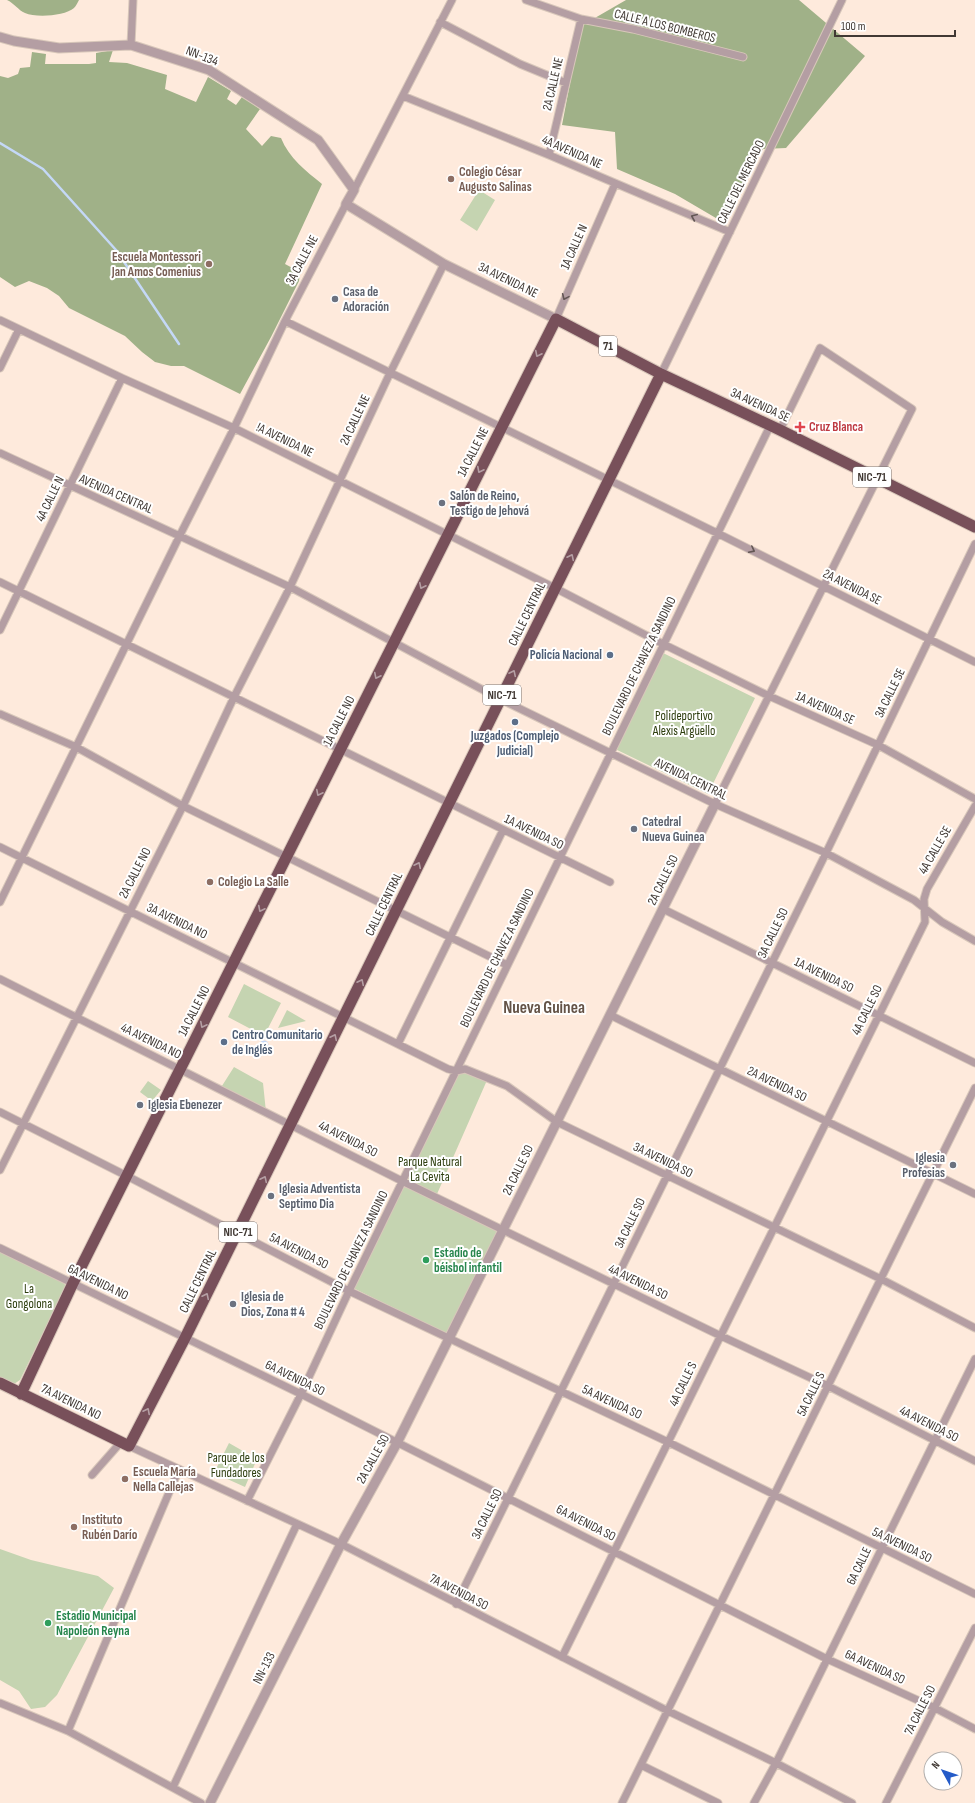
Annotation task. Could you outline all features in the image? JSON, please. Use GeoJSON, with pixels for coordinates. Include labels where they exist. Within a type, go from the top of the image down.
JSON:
{"type":"FeatureCollection","features":[{"type":"Feature","properties":{"kind":"highway","name":"3A AVENIDA NE"},"geometry":{"type":"LineString","coordinates":[[556,319],[661,374]]}},
{"type":"Feature","properties":{"kind":"highway","name":"1A CALLE NE"},"geometry":{"type":"LineString","coordinates":[[394,641],[556,319]]}},
{"type":"Feature","properties":{"kind":"highway","name":"3A AVENIDA SE"},"geometry":{"type":"LineString","coordinates":[[661,374],[780,430],[975,527]]}},
{"type":"Feature","properties":{"kind":"highway","name":"CALLE CENTRAL"},"geometry":{"type":"LineString","coordinates":[[125,1444],[185,1338],[661,374]]}},
{"type":"Feature","properties":{"kind":"highway","name":"1A CALLE NO"},"geometry":{"type":"LineString","coordinates":[[21,1394],[127,1176],[394,641]]}},
{"type":"Feature","properties":{"kind":"highway","name":"7A AVENIDA NO"},"geometry":{"type":"LineString","coordinates":[[0,1383],[125,1444]]}},
{"type":"Feature","properties":{"kind":"street"},"geometry":{"type":"LineString","coordinates":[[131,45],[133,0]]}},
{"type":"Feature","properties":{"kind":"street","name":"3A CALLE NE"},"geometry":{"type":"LineString","coordinates":[[0,902],[285,322],[452,0]]}},
{"type":"Feature","properties":{"kind":"street","name":"CALLE A LOS BOMBEROS"},"geometry":{"type":"LineString","coordinates":[[526,0],[581,19],[633,29],[743,57]]}},
{"type":"Feature","properties":{"kind":"street","name":"CALLE DEL MERCADO"},"geometry":{"type":"LineString","coordinates":[[661,374],[842,0]]}},
{"type":"Feature","properties":{"kind":"street","name":"2A CALLE NE"},"geometry":{"type":"LineString","coordinates":[[549,155],[581,19]]}},
{"type":"Feature","properties":{"kind":"street"},"geometry":{"type":"LineString","coordinates":[[440,22],[520,64],[566,83]]}},
{"type":"Feature","properties":{"kind":"street","name":"NN-134"},"geometry":{"type":"LineString","coordinates":[[0,36],[14,41],[59,48],[131,45],[209,70],[318,140],[354,190]]}},
{"type":"Feature","properties":{"kind":"street","name":"4A AVENIDA NE"},"geometry":{"type":"LineString","coordinates":[[403,96],[549,155],[730,232]]}},
{"type":"Feature","properties":{"kind":"street","name":"1A CALLE N"},"geometry":{"type":"LineString","coordinates":[[556,319],[615,184]]}},
{"type":"Feature","properties":{"kind":"street","name":"3A AVENIDA NE"},"geometry":{"type":"LineString","coordinates":[[346,204],[444,264],[556,319]]}},
{"type":"Feature","properties":{"kind":"street","name":"2A CALLE NE"},"geometry":{"type":"LineString","coordinates":[[290,587],[341,481],[390,373],[444,264]]}},
{"type":"Feature","properties":{"kind":"street","name":"!A AVENIDA NE"},"geometry":{"type":"LineString","coordinates":[[0,320],[122,378],[234,428],[448,534],[663,644]]}},
{"type":"Feature","properties":{"kind":"street","name":"2A AVENIDA SE"},"geometry":{"type":"LineString","coordinates":[[285,322],[717,533],[975,662]]}},
{"type":"Feature","properties":{"kind":"street"},"geometry":{"type":"LineString","coordinates":[[0,368],[19,329]]}},
{"type":"Feature","properties":{"kind":"street"},"geometry":{"type":"LineString","coordinates":[[715,804],[912,409],[820,348],[780,430]]}},
{"type":"Feature","properties":{"kind":"street","name":"4A CALLE N"},"geometry":{"type":"LineString","coordinates":[[0,630],[122,378]]}},
{"type":"Feature","properties":{"kind":"street","name":"BOULEVARD DE CHAVEZ A SANDINO"},"geometry":{"type":"LineString","coordinates":[[247,1500],[301,1394],[349,1290],[770,426]]}},
{"type":"Feature","properties":{"kind":"street","name":"AVENIDA CENTRAL"},"geometry":{"type":"LineString","coordinates":[[0,453],[290,587],[394,641],[500,699],[715,804],[826,853],[914,900],[942,922],[975,941]]}},
{"type":"Feature","properties":{"kind":"street","name":"3A CALLE SE"},"geometry":{"type":"LineString","coordinates":[[826,853],[975,544]]}},
{"type":"Feature","properties":{"kind":"street","name":"1A AVENIDA SO"},"geometry":{"type":"LineString","coordinates":[[0,582],[610,882]]}},
{"type":"Feature","properties":{"kind":"street","name":"2A CALLE NO"},"geometry":{"type":"LineString","coordinates":[[0,1170],[183,806],[234,697],[290,587]]}},
{"type":"Feature","properties":{"kind":"street","name":"1A AVENIDA SE"},"geometry":{"type":"LineString","coordinates":[[663,644],[768,696],[878,745],[975,799]]}},
{"type":"Feature","properties":{"kind":"street"},"geometry":{"type":"LineString","coordinates":[[0,714],[76,747],[183,806],[507,965]]}},
{"type":"Feature","properties":{"kind":"street","name":"2A CALLE SO"},"geometry":{"type":"LineString","coordinates":[[341,1544],[397,1443],[715,804]]}},
{"type":"Feature","properties":{"kind":"street","name":"4A CALLE SE"},"geometry":{"type":"LineString","coordinates":[[925,909],[924,899],[927,888],[975,806]]}},
{"type":"Feature","properties":{"kind":"street"},"geometry":{"type":"LineString","coordinates":[[398,1044],[503,830]]}},
{"type":"Feature","properties":{"kind":"street","name":"3A AVENIDA NO"},"geometry":{"type":"LineString","coordinates":[[0,847],[344,1017]]}},
{"type":"Feature","properties":{"kind":"street","name":"3A CALLE SO"},"geometry":{"type":"LineString","coordinates":[[456,1604],[826,853]]}},
{"type":"Feature","properties":{"kind":"street","name":"1A AVENIDA SO"},"geometry":{"type":"LineString","coordinates":[[663,909],[975,1063]]}},
{"type":"Feature","properties":{"kind":"street","name":"4A CALLE SO"},"geometry":{"type":"LineString","coordinates":[[826,1121],[925,922],[925,909]]}},
{"type":"Feature","properties":{"kind":"street","name":"4A AVENIDA NO"},"geometry":{"type":"LineString","coordinates":[[0,979],[291,1124]]}},
{"type":"Feature","properties":{"kind":"street","name":"2A AVENIDA SO"},"geometry":{"type":"LineString","coordinates":[[610,1015],[975,1194]]}},
{"type":"Feature","properties":{"kind":"street","name":"3A AVENIDA SO"},"geometry":{"type":"LineString","coordinates":[[344,1017],[448,1069],[456,1071],[465,1068],[507,1086],[557,1122],[881,1279],[975,1328]]}},
{"type":"Feature","properties":{"kind":"street","name":"5A CALLE S"},"geometry":{"type":"LineString","coordinates":[[622,1803],[975,1088]]}},
{"type":"Feature","properties":{"kind":"street","name":"5A AVENIDA SO"},"geometry":{"type":"LineString","coordinates":[[0,1112],[349,1290],[668,1442],[975,1594]]}},
{"type":"Feature","properties":{"kind":"street","name":"4A CALLE S"},"geometry":{"type":"LineString","coordinates":[[562,1657],[826,1121]]}},
{"type":"Feature","properties":{"kind":"street","name":"4A AVENIDA SO"},"geometry":{"type":"LineString","coordinates":[[291,1124],[402,1181],[721,1336],[828,1386],[975,1461]]}},
{"type":"Feature","properties":{"kind":"street","name":"6A AVENIDA NO"},"geometry":{"type":"LineString","coordinates":[[0,1248],[185,1338]]}},
{"type":"Feature","properties":{"kind":"street","name":"6A AVENIDA SO"},"geometry":{"type":"LineString","coordinates":[[185,1338],[301,1394],[721,1604],[827,1659],[935,1708],[975,1729]]}},
{"type":"Feature","properties":{"kind":"street","name":"6A CALLE"},"geometry":{"type":"LineString","coordinates":[[754,1803],[776,1763],[975,1359]]}},
{"type":"Feature","properties":{"kind":"street"},"geometry":{"type":"LineString","coordinates":[[92,1475],[125,1444]]}},
{"type":"Feature","properties":{"kind":"street","name":"7A AVENIDA SO"},"geometry":{"type":"LineString","coordinates":[[125,1444],[341,1544],[668,1711],[776,1763]]}},
{"type":"Feature","properties":{"kind":"street"},"geometry":{"type":"LineString","coordinates":[[68,1731],[179,1469]]}},
{"type":"Feature","properties":{"kind":"street"},"geometry":{"type":"LineString","coordinates":[[173,1787],[297,1524]]}},
{"type":"Feature","properties":{"kind":"street","name":"NN-133"},"geometry":{"type":"LineString","coordinates":[[210,1803],[341,1544]]}},
{"type":"Feature","properties":{"kind":"street","name":"7A CALLE SO"},"geometry":{"type":"LineString","coordinates":[[886,1803],[975,1628]]}},
{"type":"Feature","properties":{"kind":"street"},"geometry":{"type":"LineString","coordinates":[[0,1702],[68,1731],[201,1803]]}},
{"type":"Feature","properties":{"kind":"street"},"geometry":{"type":"LineString","coordinates":[[776,1763],[852,1803]]}},
{"type":"Feature","properties":{"kind":"street"},"geometry":{"type":"LineString","coordinates":[[641,1765],[718,1803]]}},
{"type":"Feature","properties":{"kind":"green space"},"geometry":{"type":"Polygon","coordinates":[[[7,0],[79,0],[75,7],[70,11],[43,16],[25,13],[7,0]]]}},
{"type":"Feature","properties":{"kind":"green space"},"geometry":{"type":"Polygon","coordinates":[[[626,0],[799,0],[865,56],[786,148],[763,149],[721,221],[675,194],[617,169],[615,132],[562,125],[581,26],[626,0]]]}},
{"type":"Feature","properties":{"kind":"green space"},"geometry":{"type":"Polygon","coordinates":[[[113,50],[109,62],[127,63],[167,75],[165,89],[196,102],[208,77],[231,91],[227,99],[236,105],[242,97],[260,109],[246,129],[262,146],[271,136],[281,138],[293,158],[322,184],[285,264],[300,272],[299,281],[240,394],[184,366],[171,366],[155,362],[125,336],[69,308],[59,296],[47,288],[29,281],[15,287],[0,277],[0,76],[8,78],[18,74],[20,68],[30,67],[32,52],[46,54],[45,64],[89,64],[96,63],[96,53],[113,50]]]}},
{"type":"Feature","properties":{"kind":"green space"},"geometry":{"type":"Polygon","coordinates":[[[479,190],[495,200],[477,231],[460,220],[479,190]]]}},
{"type":"Feature","properties":{"kind":"green space","name":"Polideportivo Alexis Argüello"},"geometry":{"type":"Polygon","coordinates":[[[661,652],[755,698],[708,794],[613,748],[661,652]]]}},
{"type":"Feature","properties":{"kind":"green space"},"geometry":{"type":"Polygon","coordinates":[[[244,984],[281,1003],[264,1036],[228,1017],[244,984]]]}},
{"type":"Feature","properties":{"kind":"green space"},"geometry":{"type":"Polygon","coordinates":[[[287,1010],[306,1021],[278,1028],[287,1010]]]}},
{"type":"Feature","properties":{"kind":"green space"},"geometry":{"type":"Polygon","coordinates":[[[234,1067],[263,1083],[266,1112],[220,1089],[234,1067]]]}},
{"type":"Feature","properties":{"kind":"green space","name":"Parque Natural La Cevita"},"geometry":{"type":"Polygon","coordinates":[[[462,1072],[488,1078],[437,1194],[406,1178],[456,1076],[462,1072]]]}},
{"type":"Feature","properties":{"kind":"green space"},"geometry":{"type":"Polygon","coordinates":[[[148,1081],[161,1090],[152,1101],[140,1092],[148,1081]]]}},
{"type":"Feature","properties":{"kind":"green space","name":"Estadio de béisbol infantil"},"geometry":{"type":"Polygon","coordinates":[[[403,1185],[498,1231],[447,1334],[353,1288],[403,1185]]]}},
{"type":"Feature","properties":{"kind":"green space","name":"La Gongolona"},"geometry":{"type":"Polygon","coordinates":[[[0,1251],[62,1281],[66,1286],[20,1380],[14,1384],[0,1377],[0,1251]]]}},
{"type":"Feature","properties":{"kind":"green space","name":"Parque de los Fundadores"},"geometry":{"type":"Polygon","coordinates":[[[229,1443],[257,1459],[245,1487],[214,1473],[229,1443]]]}},
{"type":"Feature","properties":{"kind":"green space","name":"Estadio Municipal Napoleón Reyna"},"geometry":{"type":"Polygon","coordinates":[[[0,1549],[31,1560],[98,1576],[114,1588],[57,1695],[45,1707],[31,1709],[19,1691],[0,1680],[0,1549]]]}},
{"type":"Feature","properties":{"kind":"water"},"geometry":{"type":"Polygon","coordinates":[[[264,1040],[269,1045],[264,1050],[259,1045],[264,1040]]]}},
{"type":"Feature","properties":{"kind":"waterway"},"geometry":{"type":"LineString","coordinates":[[0,143],[43,169],[116,250],[179,344]]}},
{"type":"Feature","properties":{"kind":"place","name":"Colegio César Augusto Salinas"},"geometry":{"type":"Point","coordinates":[451,179]}},
{"type":"Feature","properties":{"kind":"place","name":"Escuela Montessori Jan Amos Comenius"},"geometry":{"type":"Point","coordinates":[209,264]}},
{"type":"Feature","properties":{"kind":"place","name":"Casa de Adoración"},"geometry":{"type":"Point","coordinates":[335,299]}},
{"type":"Feature","properties":{"kind":"place","name":"Cruz Blanca"},"geometry":{"type":"Point","coordinates":[800,427]}},
{"type":"Feature","properties":{"kind":"place","name":"Salón de Reino, Testigo de Jehová"},"geometry":{"type":"Point","coordinates":[442,503]}},
{"type":"Feature","properties":{"kind":"place","name":"Policía Nacional"},"geometry":{"type":"Point","coordinates":[610,655]}},
{"type":"Feature","properties":{"kind":"place","name":"Juzgados (Complejo Judicial)"},"geometry":{"type":"Point","coordinates":[515,722]}},
{"type":"Feature","properties":{"kind":"place","name":"Catedral Nueva Guinea"},"geometry":{"type":"Point","coordinates":[634,829]}},
{"type":"Feature","properties":{"kind":"place","name":"Colegio La Salle"},"geometry":{"type":"Point","coordinates":[210,882]}},
{"type":"Feature","properties":{"kind":"place","name":"Centro Comunitario de Inglés"},"geometry":{"type":"Point","coordinates":[224,1042]}},
{"type":"Feature","properties":{"kind":"place","name":"Iglesia Ebenezer"},"geometry":{"type":"Point","coordinates":[140,1105]}},
{"type":"Feature","properties":{"kind":"place","name":"Iglesia Profesias"},"geometry":{"type":"Point","coordinates":[953,1165]}},
{"type":"Feature","properties":{"kind":"place","name":"Iglesia Adventista Septimo Dia"},"geometry":{"type":"Point","coordinates":[271,1196]}},
{"type":"Feature","properties":{"kind":"place","name":"Estadio de béisbol infantil"},"geometry":{"type":"Point","coordinates":[426,1260]}},
{"type":"Feature","properties":{"kind":"place","name":"Iglesia de Dios, Zona # 4"},"geometry":{"type":"Point","coordinates":[233,1304]}},
{"type":"Feature","properties":{"kind":"place","name":"Escuela María Nella Callejas"},"geometry":{"type":"Point","coordinates":[125,1479]}},
{"type":"Feature","properties":{"kind":"place","name":"Instituto Rubén Darío"},"geometry":{"type":"Point","coordinates":[74,1527]}},
{"type":"Feature","properties":{"kind":"place","name":"Estadio Municipal Napoleón Reyna"},"geometry":{"type":"Point","coordinates":[48,1623]}},
{"type":"Feature","properties":{"kind":"district","name":"Nueva Guinea"},"geometry":{"type":"Point","coordinates":[544,1008]}}]}
